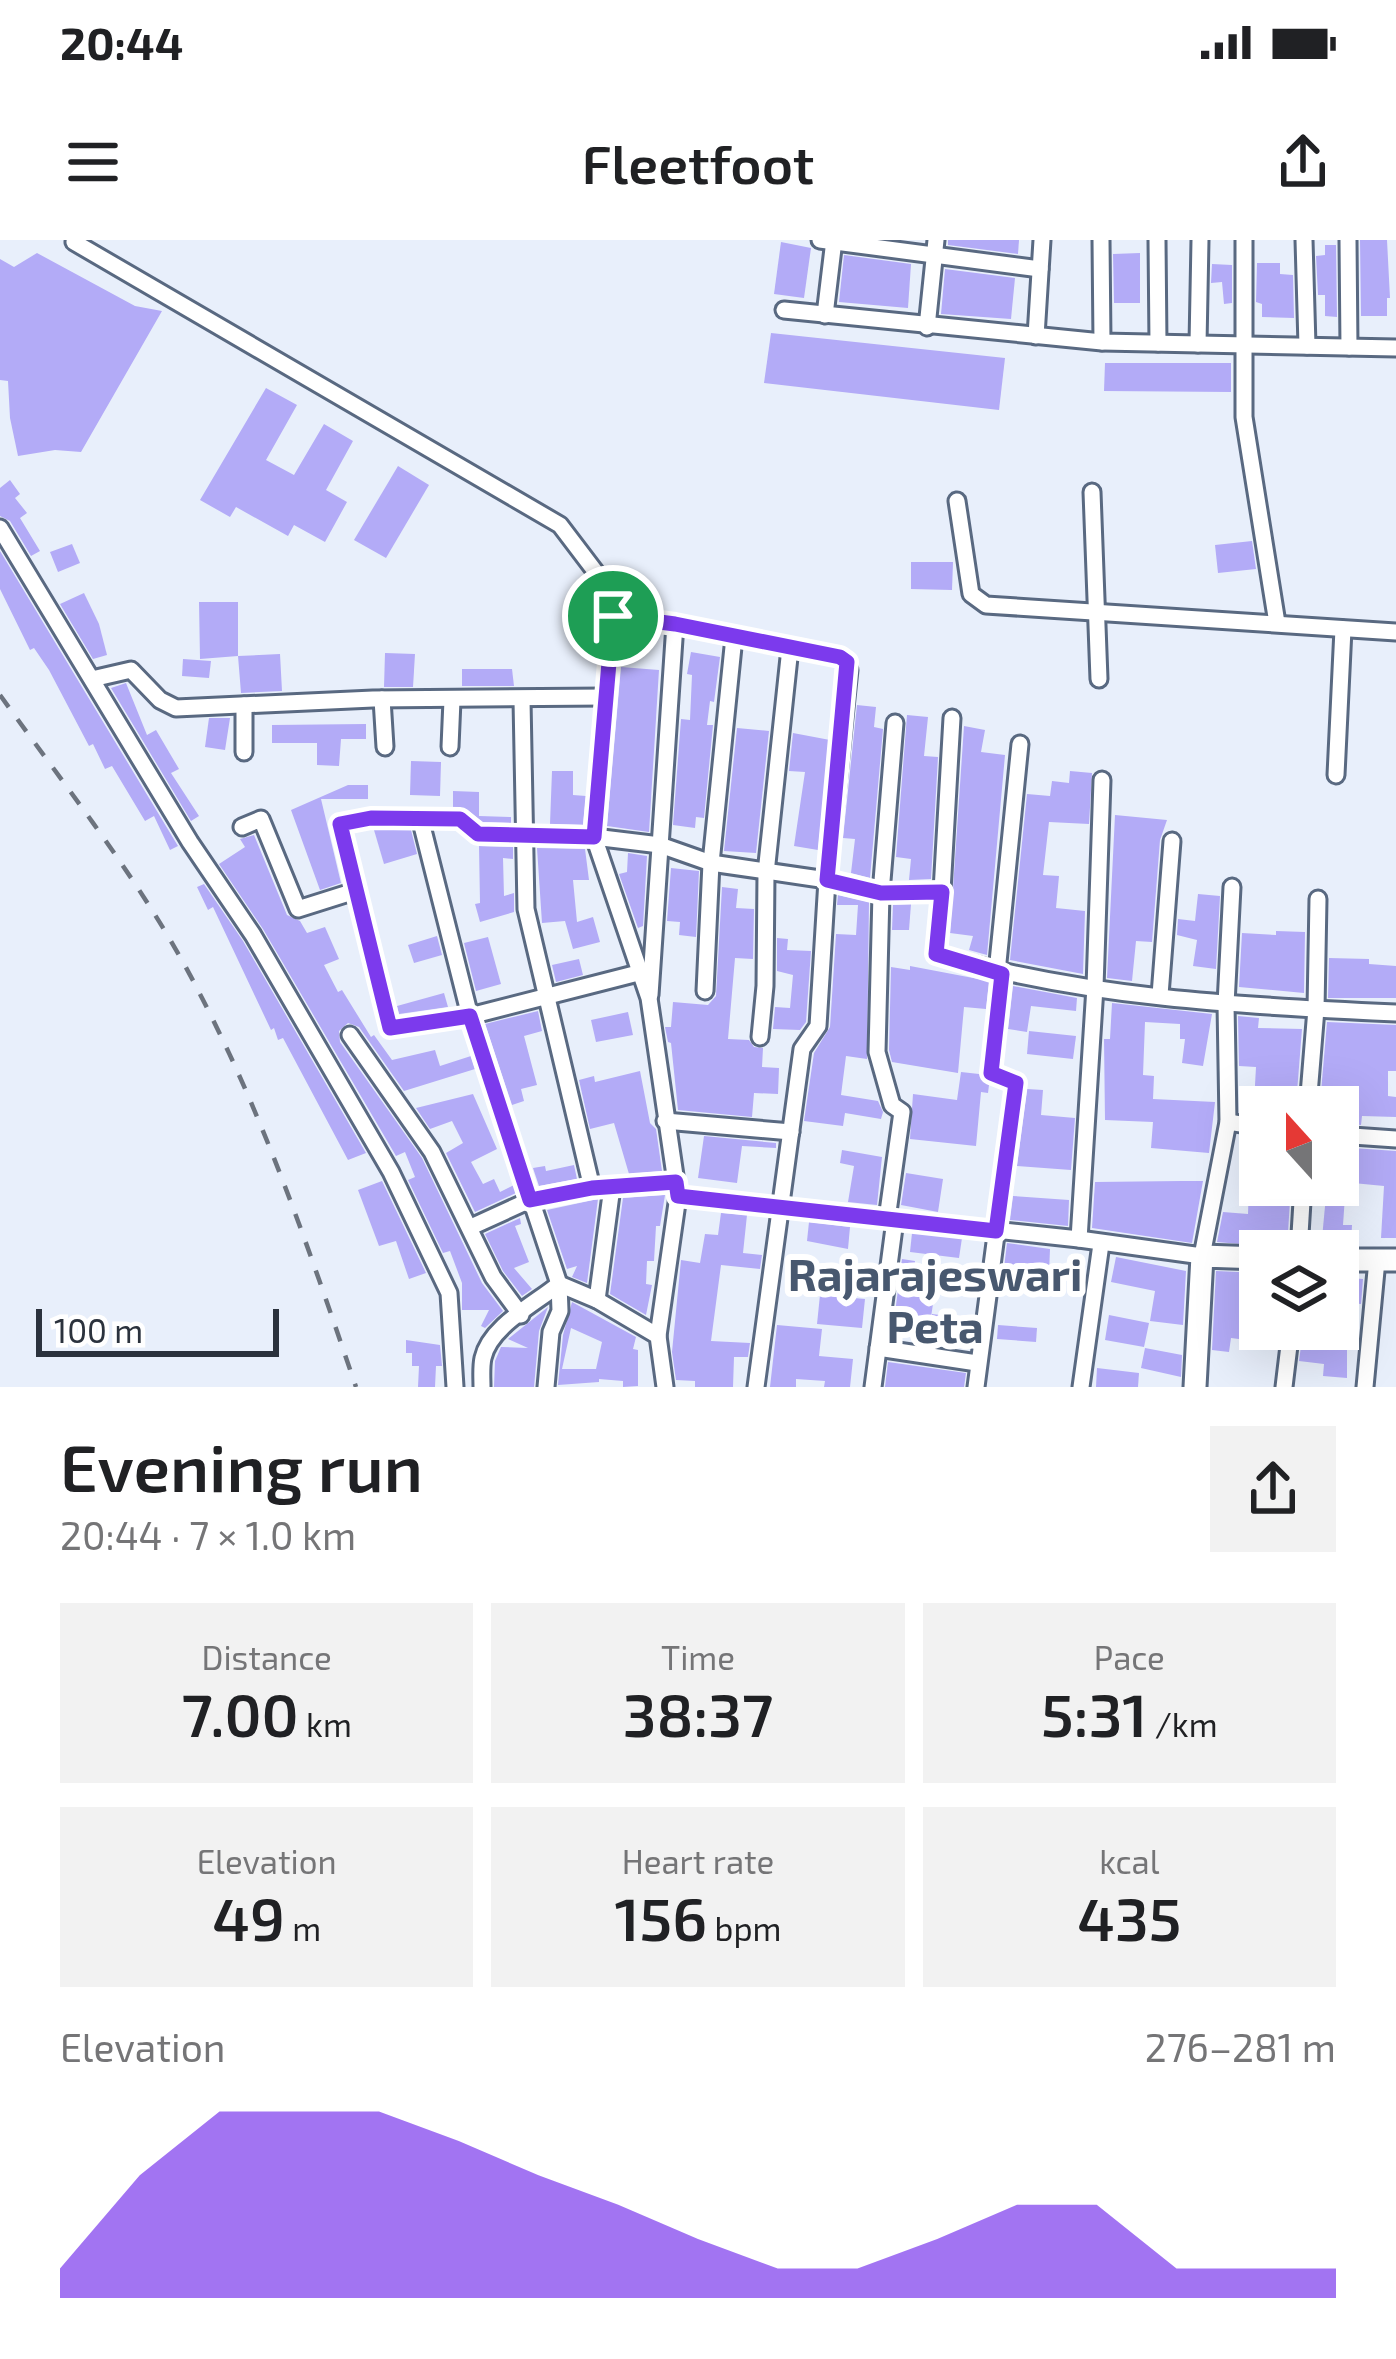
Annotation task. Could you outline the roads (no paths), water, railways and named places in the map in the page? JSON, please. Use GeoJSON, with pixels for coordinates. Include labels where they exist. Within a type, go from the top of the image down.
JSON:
{"type":"FeatureCollection","features":[{"type":"Feature","properties":{"kind":"street"},"geometry":{"type":"LineString","coordinates":[[1036,336],[1042,240]]}},
{"type":"Feature","properties":{"kind":"street"},"geometry":{"type":"LineString","coordinates":[[1101,240],[1102,342]]}},
{"type":"Feature","properties":{"kind":"street"},"geometry":{"type":"LineString","coordinates":[[1157,240],[1158,343]]}},
{"type":"Feature","properties":{"kind":"street"},"geometry":{"type":"LineString","coordinates":[[1198,344],[1200,240]]}},
{"type":"Feature","properties":{"kind":"street"},"geometry":{"type":"LineString","coordinates":[[1244,240],[1244,417],[1277,622]]}},
{"type":"Feature","properties":{"kind":"street"},"geometry":{"type":"LineString","coordinates":[[1304,240],[1306,346]]}},
{"type":"Feature","properties":{"kind":"street"},"geometry":{"type":"LineString","coordinates":[[1348,240],[1349,347]]}},
{"type":"Feature","properties":{"kind":"street"},"geometry":{"type":"LineString","coordinates":[[825,315],[830,241],[936,247],[1040,269]]}},
{"type":"Feature","properties":{"kind":"street"},"geometry":{"type":"LineString","coordinates":[[74,242],[572,536],[604,583],[613,616],[594,837],[650,998]]}},
{"type":"Feature","properties":{"kind":"street"},"geometry":{"type":"LineString","coordinates":[[927,327],[936,247]]}},
{"type":"Feature","properties":{"kind":"street"},"geometry":{"type":"LineString","coordinates":[[784,310],[1102,342],[1396,348]]}},
{"type":"Feature","properties":{"kind":"street"},"geometry":{"type":"LineString","coordinates":[[1092,492],[1099,679]]}},
{"type":"Feature","properties":{"kind":"street"},"geometry":{"type":"LineString","coordinates":[[957,501],[971,594],[977,602],[1007,608],[1098,610],[1396,632]]}},
{"type":"Feature","properties":{"kind":"street"},"geometry":{"type":"LineString","coordinates":[[0,527],[190,842],[253,935],[391,1172],[448,1293],[455,1387]]}},
{"type":"Feature","properties":{"kind":"street"},"geometry":{"type":"LineString","coordinates":[[613,616],[840,657],[849,670],[827,880],[818,1026],[802,1049],[756,1387]]}},
{"type":"Feature","properties":{"kind":"street"},"geometry":{"type":"LineString","coordinates":[[665,1387],[658,1336],[677,1189],[650,998],[675,624]]}},
{"type":"Feature","properties":{"kind":"street"},"geometry":{"type":"LineString","coordinates":[[1336,775],[1343,629]]}},
{"type":"Feature","properties":{"kind":"street"},"geometry":{"type":"LineString","coordinates":[[705,991],[711,863],[734,637]]}},
{"type":"Feature","properties":{"kind":"street"},"geometry":{"type":"LineString","coordinates":[[760,1037],[766,873],[790,648]]}},
{"type":"Feature","properties":{"kind":"street"},"geometry":{"type":"LineString","coordinates":[[92,680],[131,670],[167,705],[606,697]]}},
{"type":"Feature","properties":{"kind":"street"},"geometry":{"type":"LineString","coordinates":[[382,699],[385,747]]}},
{"type":"Feature","properties":{"kind":"street"},"geometry":{"type":"LineString","coordinates":[[450,747],[452,700]]}},
{"type":"Feature","properties":{"kind":"street"},"geometry":{"type":"LineString","coordinates":[[522,700],[526,909],[592,1188]]}},
{"type":"Feature","properties":{"kind":"street"},"geometry":{"type":"LineString","coordinates":[[244,705],[244,752]]}},
{"type":"Feature","properties":{"kind":"street"},"geometry":{"type":"LineString","coordinates":[[952,718],[936,954],[999,973],[1095,988],[1226,1004],[1396,1013]]}},
{"type":"Feature","properties":{"kind":"street"},"geometry":{"type":"LineString","coordinates":[[873,1387],[902,1112],[892,1106],[877,1052],[881,893],[895,723]]}},
{"type":"Feature","properties":{"kind":"street"},"geometry":{"type":"LineString","coordinates":[[976,1387],[1016,1083],[991,1073],[1021,744]]}},
{"type":"Feature","properties":{"kind":"street"},"geometry":{"type":"LineString","coordinates":[[1078,1238],[1095,988],[1102,780]]}},
{"type":"Feature","properties":{"kind":"street"},"geometry":{"type":"LineString","coordinates":[[638,974],[470,1016],[390,1028],[340,824],[371,818],[460,819],[478,834],[594,837],[660,845],[711,863],[881,893],[942,892]]}},
{"type":"Feature","properties":{"kind":"street"},"geometry":{"type":"LineString","coordinates":[[420,818],[470,1016],[559,1284],[560,1311],[551,1332],[546,1387]]}},
{"type":"Feature","properties":{"kind":"street"},"geometry":{"type":"LineString","coordinates":[[242,827],[261,819],[298,909],[355,891]]}},
{"type":"Feature","properties":{"kind":"street"},"geometry":{"type":"LineString","coordinates":[[1160,995],[1172,841]]}},
{"type":"Feature","properties":{"kind":"street"},"geometry":{"type":"LineString","coordinates":[[1195,1387],[1202,1256],[1228,1122],[1226,1004],[1232,887]]}},
{"type":"Feature","properties":{"kind":"street"},"geometry":{"type":"LineString","coordinates":[[1310,1086],[1318,899]]}},
{"type":"Feature","properties":{"kind":"street"},"geometry":{"type":"LineString","coordinates":[[350,1035],[432,1152],[493,1277],[521,1315]]}},
{"type":"Feature","properties":{"kind":"street"},"geometry":{"type":"LineString","coordinates":[[665,1121],[791,1132]]}},
{"type":"Feature","properties":{"kind":"street"},"geometry":{"type":"LineString","coordinates":[[1228,1122],[1239,1124]]}},
{"type":"Feature","properties":{"kind":"street"},"geometry":{"type":"LineString","coordinates":[[1359,1136],[1396,1139]]}},
{"type":"Feature","properties":{"kind":"street"},"geometry":{"type":"LineString","coordinates":[[598,1300],[612,1187]]}},
{"type":"Feature","properties":{"kind":"street"},"geometry":{"type":"LineString","coordinates":[[471,1227],[530,1200],[592,1188],[677,1189],[778,1207],[1239,1257]]}},
{"type":"Feature","properties":{"kind":"street"},"geometry":{"type":"LineString","coordinates":[[1081,1387],[1101,1244]]}},
{"type":"Feature","properties":{"kind":"street"},"geometry":{"type":"LineString","coordinates":[[1365,1387],[1386,1260]]}},
{"type":"Feature","properties":{"kind":"street"},"geometry":{"type":"LineString","coordinates":[[559,1284],[598,1300],[658,1336]]}},
{"type":"Feature","properties":{"kind":"street"},"geometry":{"type":"LineString","coordinates":[[482,1387],[483,1355],[506,1324],[559,1284]]}},
{"type":"Feature","properties":{"kind":"street"},"geometry":{"type":"LineString","coordinates":[[878,1348],[977,1363]]}},
{"type":"Feature","properties":{"kind":"street"},"geometry":{"type":"LineString","coordinates":[[1284,1387],[1288,1350]]}},
{"type":"Feature","properties":{"kind":"railway"},"geometry":{"type":"LineString","coordinates":[[0,695],[133,881],[202,998],[267,1141],[356,1387]]}},
{"type":"Feature","properties":{"kind":"district","name":"Rajarajeswari Peta"},"geometry":{"type":"Point","coordinates":[935,1301]}}]}
